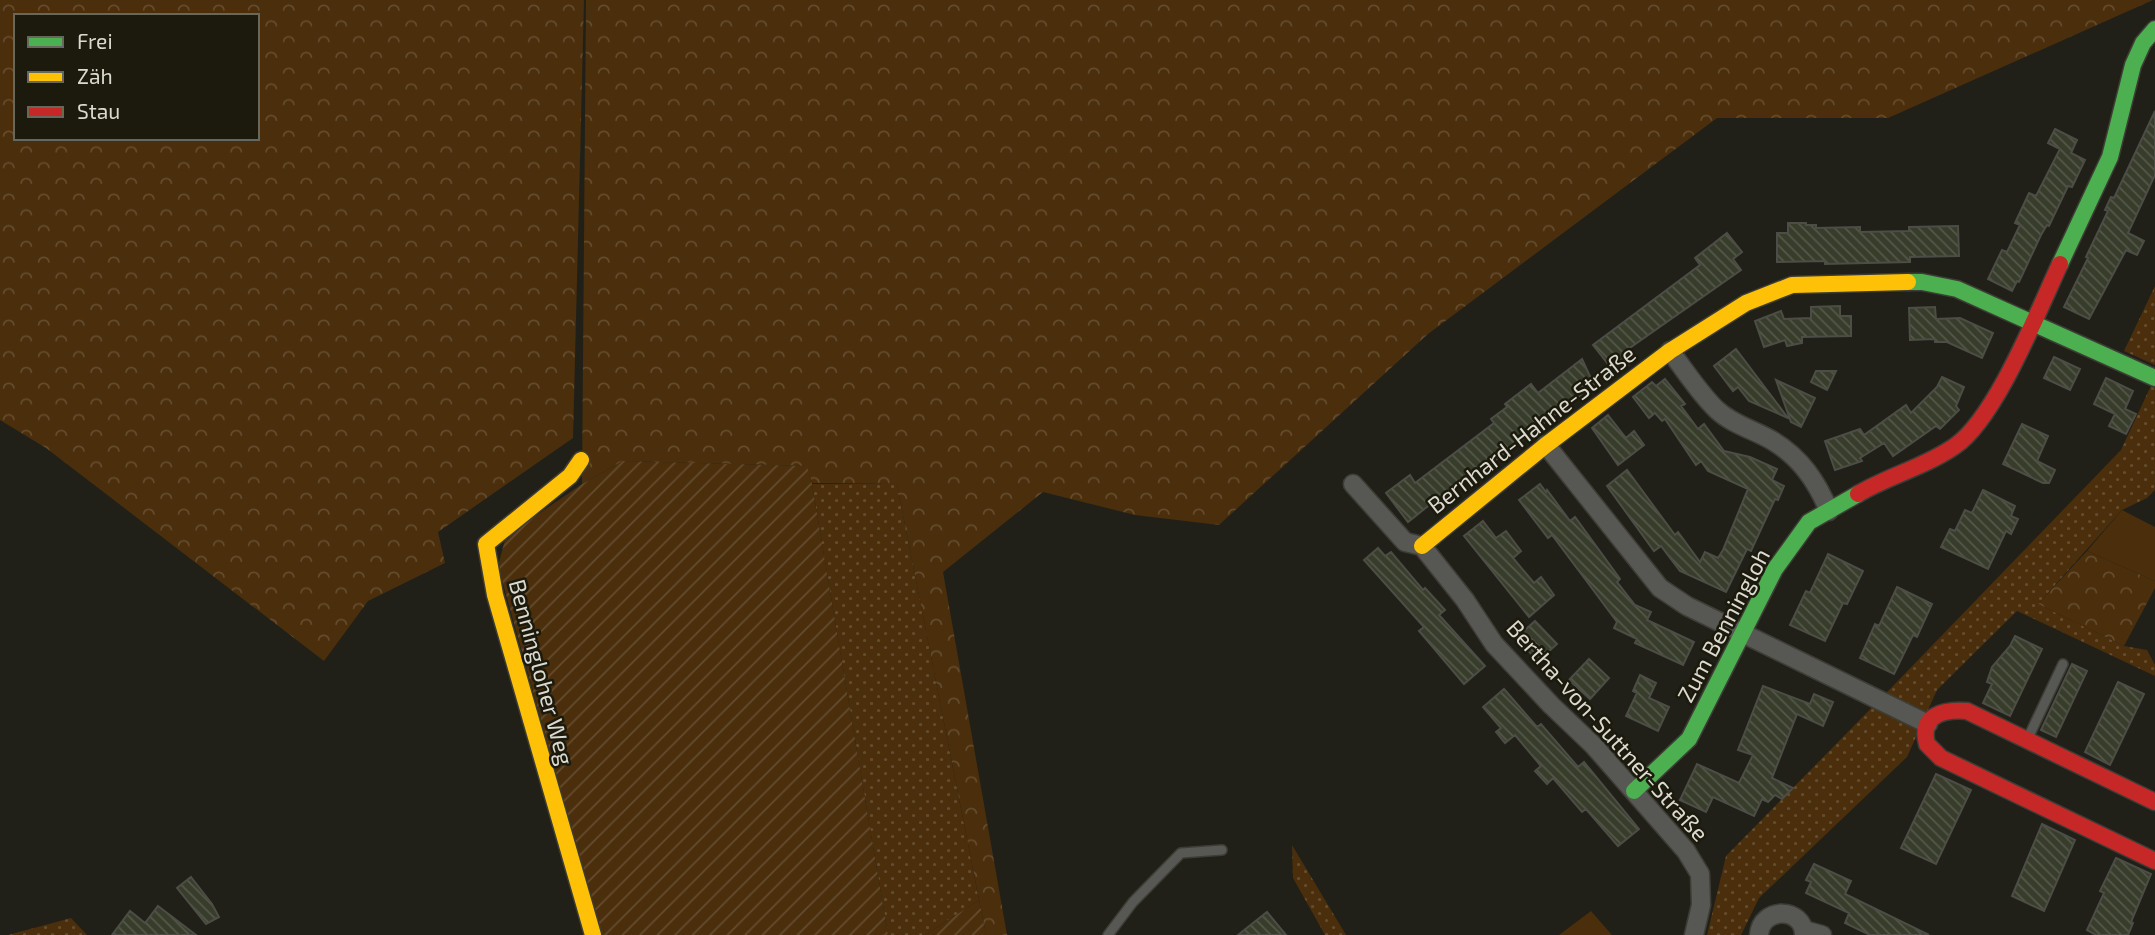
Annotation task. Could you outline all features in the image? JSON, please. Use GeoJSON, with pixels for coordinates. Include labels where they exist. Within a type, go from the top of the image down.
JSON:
{"type":"FeatureCollection","features":[{"type":"Feature","properties":{"kind":"street","name":"Zum Benningloh"},"geometry":{"type":"LineString","coordinates":[[1634,791],[1689,739],[1775,569],[1809,522],[1882,480],[1920,467],[1958,444],[1982,417],[1999,391],[2033,322],[2110,157],[2133,65],[2143,43],[2155,29]]}},
{"type":"Feature","properties":{"kind":"street","name":"Bernhard-Hahne-Straße"},"geometry":{"type":"LineString","coordinates":[[1422,547],[1546,445],[1670,351],[1746,303],[1792,285],[1922,282],[1957,289],[2033,322]]}},
{"type":"Feature","properties":{"kind":"street"},"geometry":{"type":"LineString","coordinates":[[2033,322],[2155,378]]}},
{"type":"Feature","properties":{"kind":"street","name":"Bernhard-Hahne-Straße"},"geometry":{"type":"LineString","coordinates":[[1670,351],[1717,410],[1774,441],[1796,458],[1818,485],[1829,511]]}},
{"type":"Feature","properties":{"kind":"street"},"geometry":{"type":"LineString","coordinates":[[1546,445],[1660,588],[1687,606],[1928,724]]}},
{"type":"Feature","properties":{"kind":"street","name":"Benningloher Weg"},"geometry":{"type":"LineString","coordinates":[[580,460],[570,476],[486,544],[495,595],[593,935]]}},
{"type":"Feature","properties":{"kind":"street","name":"Bertha-von-Suttner-Straße"},"geometry":{"type":"LineString","coordinates":[[1353,484],[1405,542],[1422,547],[1465,600],[1494,644],[1634,791],[1686,851],[1700,874],[1701,905],[1694,935]]}},
{"type":"Feature","properties":{"kind":"street"},"geometry":{"type":"LineString","coordinates":[[2155,802],[1967,711],[1948,709],[1937,714],[1928,724],[1927,744],[1941,758],[2155,861]]}},
{"type":"Feature","properties":{"kind":"street"},"geometry":{"type":"LineString","coordinates":[[1759,935],[1760,927],[1769,916],[1783,912],[1796,918],[1804,932],[1822,935]]}},
{"type":"Feature","properties":{"kind":"lane"},"geometry":{"type":"LineString","coordinates":[[2027,740],[2063,664]]}},
{"type":"Feature","properties":{"kind":"lane"},"geometry":{"type":"LineString","coordinates":[[1108,935],[1133,902],[1181,853],[1222,850]]}},
{"type":"Feature","properties":{"kind":"green space"},"geometry":{"type":"Polygon","coordinates":[[[0,0],[584,0],[573,438],[438,532],[445,563],[368,601],[324,661],[46,448],[0,420],[0,0]]]}},
{"type":"Feature","properties":{"kind":"green space"},"geometry":{"type":"Polygon","coordinates":[[[586,0],[2153,0],[1888,118],[1717,118],[1428,334],[1219,525],[1135,515],[1043,492],[943,572],[1007,935],[986,935],[897,484],[812,483],[806,466],[623,461],[582,484],[586,0]]]}},
{"type":"Feature","properties":{"kind":"green space"},"geometry":{"type":"Polygon","coordinates":[[[2155,286],[2155,365],[2124,351],[2155,286]]]}},
{"type":"Feature","properties":{"kind":"green space"},"geometry":{"type":"Polygon","coordinates":[[[2155,377],[2155,490],[2147,498],[2122,510],[2038,604],[2124,646],[2147,650],[2155,665],[2155,676],[2017,611],[1937,690],[1907,757],[1759,898],[1741,935],[1707,935],[1726,856],[2121,450],[2155,377]]]}},
{"type":"Feature","properties":{"kind":"green space"},"geometry":{"type":"Polygon","coordinates":[[[623,461],[807,466],[888,935],[601,935],[498,566],[506,536],[582,484],[623,461]]]}},
{"type":"Feature","properties":{"kind":"green space"},"geometry":{"type":"Polygon","coordinates":[[[812,484],[897,484],[979,900],[925,935],[888,935],[812,484]]]}},
{"type":"Feature","properties":{"kind":"green space"},"geometry":{"type":"Polygon","coordinates":[[[2122,510],[2155,527],[2155,581],[2087,551],[2122,510]]]}},
{"type":"Feature","properties":{"kind":"green space"},"geometry":{"type":"Polygon","coordinates":[[[2087,551],[2155,581],[2155,588],[2124,646],[2038,604],[2087,551]]]}},
{"type":"Feature","properties":{"kind":"green space"},"geometry":{"type":"Polygon","coordinates":[[[1292,845],[1346,935],[1325,935],[1293,878],[1292,845]]]}},
{"type":"Feature","properties":{"kind":"green space"},"geometry":{"type":"Polygon","coordinates":[[[979,900],[986,935],[925,935],[979,900]]]}},
{"type":"Feature","properties":{"kind":"green space"},"geometry":{"type":"Polygon","coordinates":[[[1591,911],[1612,935],[1559,935],[1591,911]]]}},
{"type":"Feature","properties":{"kind":"green space"},"geometry":{"type":"Polygon","coordinates":[[[71,918],[87,935],[8,935],[71,918]]]}},
{"type":"Feature","properties":{"kind":"building"},"geometry":{"type":"Polygon","coordinates":[[[2155,111],[2155,175],[2128,233],[2144,241],[2137,255],[2126,250],[2089,319],[2064,307],[2088,258],[2086,257],[2108,211],[2105,210],[2111,197],[2114,198],[2155,111]]]}},
{"type":"Feature","properties":{"kind":"building"},"geometry":{"type":"Polygon","coordinates":[[[2055,129],[2077,140],[2071,153],[2085,160],[2072,187],[2068,186],[2012,291],[1988,279],[2002,250],[2007,252],[2020,225],[2015,223],[2029,193],[2036,196],[2060,149],[2048,143],[2055,129]]]}},
{"type":"Feature","properties":{"kind":"building"},"geometry":{"type":"Polygon","coordinates":[[[1788,223],[1806,223],[1816,225],[1816,228],[1860,227],[1860,232],[1958,226],[1959,256],[1910,257],[1910,262],[1777,262],[1777,233],[1788,233],[1788,223]]]}},
{"type":"Feature","properties":{"kind":"building"},"geometry":{"type":"Polygon","coordinates":[[[1727,233],[1742,252],[1733,259],[1741,270],[1624,352],[1631,363],[1616,374],[1593,345],[1700,265],[1695,258],[1727,233]]]}},
{"type":"Feature","properties":{"kind":"building"},"geometry":{"type":"Polygon","coordinates":[[[1840,306],[1840,316],[1851,316],[1851,336],[1802,337],[1802,343],[1787,346],[1785,340],[1764,347],[1755,321],[1781,311],[1784,319],[1811,318],[1811,307],[1840,306]]]}},
{"type":"Feature","properties":{"kind":"building"},"geometry":{"type":"Polygon","coordinates":[[[1935,307],[1936,319],[1960,318],[1993,333],[1982,358],[1947,342],[1935,342],[1935,339],[1910,340],[1909,308],[1935,307]]]}},
{"type":"Feature","properties":{"kind":"building"},"geometry":{"type":"Polygon","coordinates":[[[1736,349],[1788,418],[1749,401],[1738,387],[1733,391],[1714,366],[1736,349]]]}},
{"type":"Feature","properties":{"kind":"building"},"geometry":{"type":"Polygon","coordinates":[[[2054,357],[2080,369],[2070,390],[2044,378],[2054,357]]]}},
{"type":"Feature","properties":{"kind":"building"},"geometry":{"type":"Polygon","coordinates":[[[1582,359],[1594,385],[1489,465],[1486,460],[1408,522],[1386,493],[1410,475],[1415,483],[1494,423],[1491,419],[1507,407],[1505,404],[1531,384],[1538,393],[1582,359]]]}},
{"type":"Feature","properties":{"kind":"building"},"geometry":{"type":"Polygon","coordinates":[[[1816,371],[1836,371],[1827,390],[1811,382],[1816,371]]]}},
{"type":"Feature","properties":{"kind":"building"},"geometry":{"type":"Polygon","coordinates":[[[1942,377],[1964,387],[1956,406],[1959,410],[1940,429],[1936,426],[1893,456],[1884,443],[1860,458],[1862,461],[1835,470],[1825,441],[1860,429],[1864,435],[1906,405],[1911,413],[1937,387],[1942,377]]]}},
{"type":"Feature","properties":{"kind":"building"},"geometry":{"type":"Polygon","coordinates":[[[2106,378],[2133,391],[2125,409],[2136,414],[2126,434],[2109,426],[2115,414],[2094,404],[2106,378]]]}},
{"type":"Feature","properties":{"kind":"building"},"geometry":{"type":"Polygon","coordinates":[[[1665,379],[1685,404],[1681,406],[1698,429],[1704,424],[1724,451],[1750,457],[1777,469],[1772,480],[1784,486],[1778,500],[1775,499],[1751,551],[1747,549],[1726,592],[1680,571],[1661,546],[1654,551],[1607,486],[1627,470],[1675,535],[1678,532],[1700,562],[1705,552],[1718,558],[1723,550],[1748,489],[1708,471],[1701,461],[1696,465],[1665,419],[1662,421],[1655,413],[1649,418],[1633,397],[1652,382],[1656,386],[1665,379]]]}},
{"type":"Feature","properties":{"kind":"building"},"geometry":{"type":"Polygon","coordinates":[[[1776,380],[1815,398],[1801,427],[1791,422],[1776,380]]]}},
{"type":"Feature","properties":{"kind":"building"},"geometry":{"type":"Polygon","coordinates":[[[1608,415],[1626,438],[1634,431],[1644,445],[1618,465],[1592,428],[1608,415]]]}},
{"type":"Feature","properties":{"kind":"building"},"geometry":{"type":"Polygon","coordinates":[[[2022,424],[2048,436],[2037,461],[2055,470],[2049,483],[2043,483],[2003,464],[2022,424]]]}},
{"type":"Feature","properties":{"kind":"building"},"geometry":{"type":"Polygon","coordinates":[[[1540,484],[1570,521],[1575,517],[1620,579],[1617,582],[1635,605],[1651,612],[1647,620],[1694,642],[1683,665],[1635,643],[1637,639],[1614,628],[1617,622],[1552,535],[1548,538],[1519,500],[1540,484]]]}},
{"type":"Feature","properties":{"kind":"building"},"geometry":{"type":"Polygon","coordinates":[[[1983,490],[2015,506],[2011,516],[2018,519],[2011,534],[2006,531],[1988,569],[1941,547],[1950,529],[1955,531],[1965,510],[1972,513],[1983,490]]]}},
{"type":"Feature","properties":{"kind":"building"},"geometry":{"type":"Polygon","coordinates":[[[1483,521],[1496,538],[1506,531],[1521,551],[1513,558],[1534,583],[1541,577],[1554,595],[1529,617],[1464,536],[1483,521]]]}},
{"type":"Feature","properties":{"kind":"building"},"geometry":{"type":"Polygon","coordinates":[[[1378,548],[1385,556],[1391,552],[1423,590],[1425,588],[1445,610],[1439,615],[1485,666],[1464,684],[1419,631],[1424,627],[1364,560],[1378,548]]]}},
{"type":"Feature","properties":{"kind":"building"},"geometry":{"type":"Polygon","coordinates":[[[1828,554],[1863,571],[1847,604],[1843,603],[1825,641],[1790,625],[1806,591],[1810,593],[1828,554]]]}},
{"type":"Feature","properties":{"kind":"building"},"geometry":{"type":"Polygon","coordinates":[[[1897,587],[1932,604],[1917,637],[1913,635],[1894,674],[1860,658],[1875,624],[1879,626],[1897,587]]]}},
{"type":"Feature","properties":{"kind":"building"},"geometry":{"type":"Polygon","coordinates":[[[1535,621],[1557,644],[1538,661],[1516,638],[1535,621]]]}},
{"type":"Feature","properties":{"kind":"building"},"geometry":{"type":"Polygon","coordinates":[[[2015,636],[2042,649],[2010,716],[1983,703],[1992,684],[1987,682],[1992,667],[2015,636]]]}},
{"type":"Feature","properties":{"kind":"building"},"geometry":{"type":"Polygon","coordinates":[[[1589,659],[1609,678],[1590,699],[1569,680],[1589,659]]]}},
{"type":"Feature","properties":{"kind":"building"},"geometry":{"type":"Polygon","coordinates":[[[2072,664],[2087,671],[2056,737],[2041,730],[2072,664]]]}},
{"type":"Feature","properties":{"kind":"building"},"geometry":{"type":"Polygon","coordinates":[[[1640,675],[1656,683],[1649,698],[1669,707],[1658,731],[1626,716],[1637,693],[1633,691],[1640,675]]]}},
{"type":"Feature","properties":{"kind":"building"},"geometry":{"type":"Polygon","coordinates":[[[2118,682],[2144,694],[2110,765],[2085,752],[2118,682]]]}},
{"type":"Feature","properties":{"kind":"building"},"geometry":{"type":"Polygon","coordinates":[[[1763,686],[1810,704],[1814,694],[1833,702],[1823,726],[1797,714],[1772,778],[1793,788],[1782,799],[1775,795],[1768,802],[1762,799],[1754,816],[1713,797],[1706,812],[1680,800],[1697,764],[1739,783],[1753,755],[1738,750],[1763,686]]]}},
{"type":"Feature","properties":{"kind":"building"},"geometry":{"type":"Polygon","coordinates":[[[1504,689],[1537,727],[1541,724],[1578,767],[1584,762],[1639,829],[1618,846],[1586,809],[1582,812],[1553,778],[1547,784],[1535,771],[1541,766],[1515,735],[1505,743],[1496,732],[1501,728],[1483,707],[1504,689]]]}},
{"type":"Feature","properties":{"kind":"building"},"geometry":{"type":"Polygon","coordinates":[[[1936,774],[1971,790],[1936,864],[1901,848],[1936,774]]]}},
{"type":"Feature","properties":{"kind":"building"},"geometry":{"type":"Polygon","coordinates":[[[2042,824],[2075,840],[2044,911],[2012,896],[2042,824]]]}},
{"type":"Feature","properties":{"kind":"building"},"geometry":{"type":"Polygon","coordinates":[[[2116,858],[2151,874],[2128,935],[2096,935],[2087,930],[2104,893],[2100,891],[2116,858]]]}},
{"type":"Feature","properties":{"kind":"building"},"geometry":{"type":"Polygon","coordinates":[[[1814,864],[1851,881],[1845,894],[1929,935],[1870,935],[1845,923],[1849,913],[1806,893],[1811,882],[1806,880],[1814,864]]]}},
{"type":"Feature","properties":{"kind":"building"},"geometry":{"type":"Polygon","coordinates":[[[191,877],[219,917],[206,924],[177,888],[191,877]]]}},
{"type":"Feature","properties":{"kind":"building"},"geometry":{"type":"Polygon","coordinates":[[[158,906],[196,935],[112,935],[130,911],[145,923],[158,906]]]}},
{"type":"Feature","properties":{"kind":"building"},"geometry":{"type":"Polygon","coordinates":[[[1267,912],[1286,935],[1238,935],[1267,912]]]}},
{"type":"Feature","properties":{"kind":"traffic: fast"},"geometry":{"type":"LineString","coordinates":[[2060,264],[2110,157],[2133,65],[2143,43],[2155,29]]}},
{"type":"Feature","properties":{"kind":"traffic: fast"},"geometry":{"type":"LineString","coordinates":[[1908,282],[1957,289],[2155,378]]}},
{"type":"Feature","properties":{"kind":"traffic: fast"},"geometry":{"type":"LineString","coordinates":[[1634,791],[1689,739],[1775,569],[1809,522],[1858,494]]}},
{"type":"Feature","properties":{"kind":"traffic: slow"},"geometry":{"type":"LineString","coordinates":[[1422,546],[1546,445],[1670,351],[1746,303],[1792,285],[1908,282]]}},
{"type":"Feature","properties":{"kind":"traffic: slow"},"geometry":{"type":"LineString","coordinates":[[581,460],[570,476],[486,544],[495,595],[593,935]]}},
{"type":"Feature","properties":{"kind":"traffic: jam"},"geometry":{"type":"LineString","coordinates":[[1858,494],[1944,453],[1970,432],[1986,412],[2015,362],[2060,264]]}},
{"type":"Feature","properties":{"kind":"traffic: jam"},"geometry":{"type":"LineString","coordinates":[[2155,802],[1967,711],[1942,713],[1930,720],[1927,726],[1927,744],[1941,758],[2155,861]]}}]}
